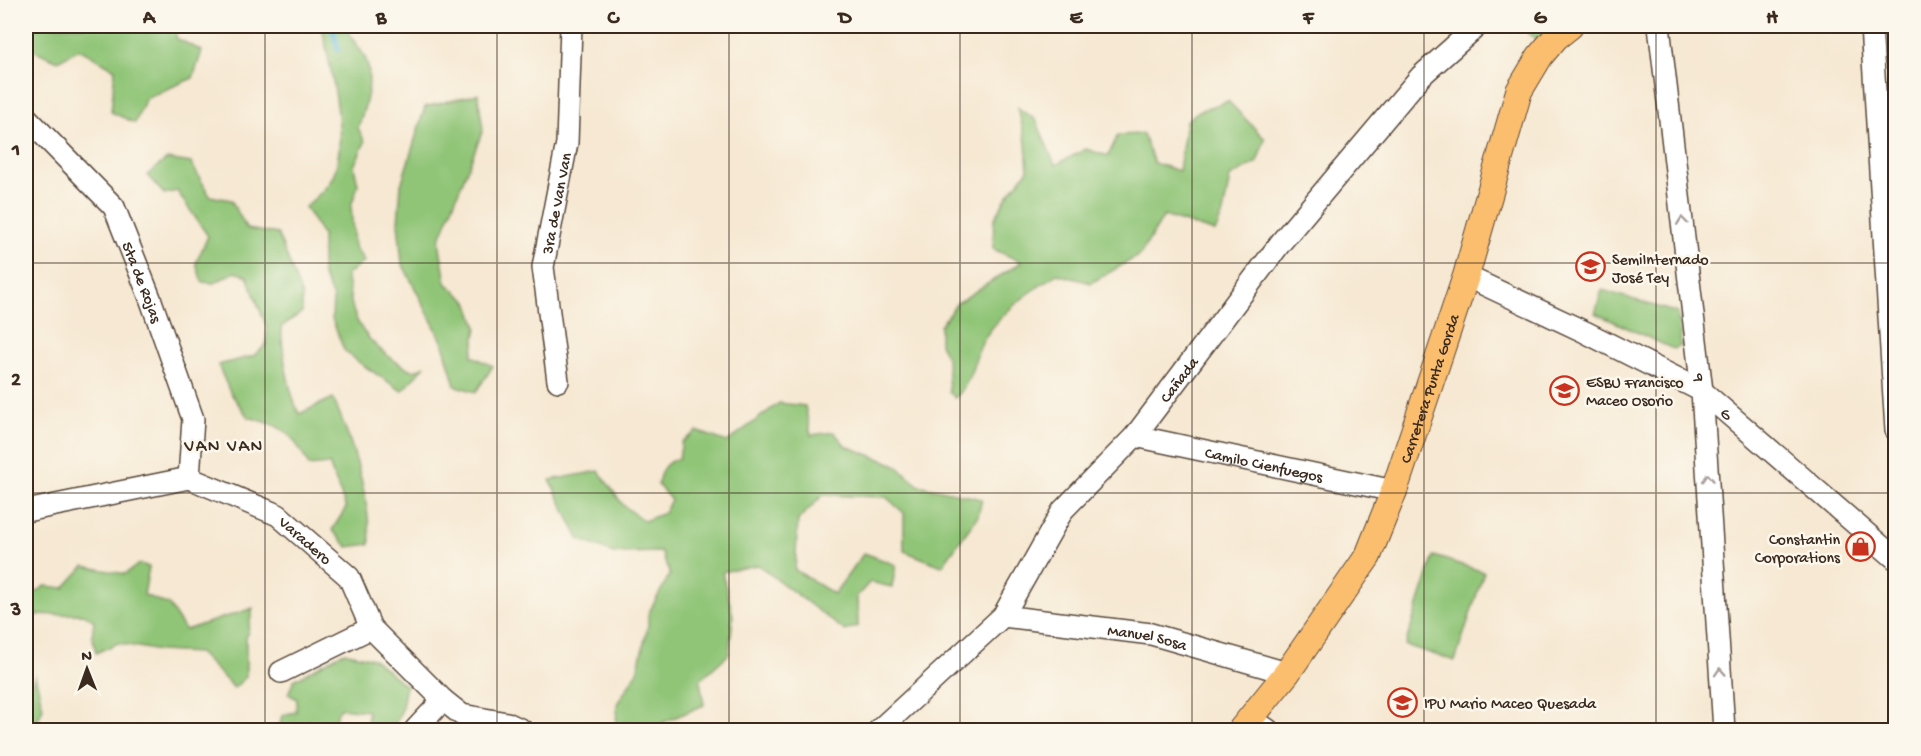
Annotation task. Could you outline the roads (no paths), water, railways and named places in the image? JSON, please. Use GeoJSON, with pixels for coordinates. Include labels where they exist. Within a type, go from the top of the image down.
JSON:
{"type":"FeatureCollection","features":[{"type":"Feature","properties":{"kind":"main road","name":"Carretera Punta Gorda"},"geometry":{"type":"LineString","coordinates":[[1254,727],[1287,673],[1368,556],[1394,491],[1466,276],[1519,91],[1540,56],[1556,37],[1570,26]]}},
{"type":"Feature","properties":{"kind":"street","name":"3ra de Van Van"},"geometry":{"type":"LineString","coordinates":[[558,381],[543,267],[567,143],[572,26]]}},
{"type":"Feature","properties":{"kind":"street","name":"Cañada"},"geometry":{"type":"LineString","coordinates":[[879,730],[1003,616],[1064,510],[1135,436],[1281,241],[1420,76],[1477,26]]}},
{"type":"Feature","properties":{"kind":"street","name":"9"},"geometry":{"type":"LineString","coordinates":[[1659,26],[1702,391],[1724,730]]}},
{"type":"Feature","properties":{"kind":"street"},"geometry":{"type":"LineString","coordinates":[[1871,26],[1896,430]]}},
{"type":"Feature","properties":{"kind":"street","name":"5ta de Rojas"},"geometry":{"type":"LineString","coordinates":[[26,117],[114,207],[150,298],[193,419],[189,478]]}},
{"type":"Feature","properties":{"kind":"street","name":"G"},"geometry":{"type":"LineString","coordinates":[[1466,276],[1702,391],[1896,559]]}},
{"type":"Feature","properties":{"kind":"street","name":"Camilo Cienfuegos"},"geometry":{"type":"LineString","coordinates":[[1135,436],[1394,491]]}},
{"type":"Feature","properties":{"kind":"street"},"geometry":{"type":"LineString","coordinates":[[26,510],[189,478]]}},
{"type":"Feature","properties":{"kind":"street","name":"Varadero"},"geometry":{"type":"LineString","coordinates":[[189,478],[278,515],[349,577],[371,628],[463,723],[507,723],[522,730]]}},
{"type":"Feature","properties":{"kind":"street","name":"Manuel Sosa"},"geometry":{"type":"LineString","coordinates":[[1003,616],[1151,634],[1287,673]]}},
{"type":"Feature","properties":{"kind":"street"},"geometry":{"type":"LineString","coordinates":[[280,672],[371,628]]}},
{"type":"Feature","properties":{"kind":"street"},"geometry":{"type":"LineString","coordinates":[[415,730],[443,700]]}},
{"type":"Feature","properties":{"kind":"waterway"},"geometry":{"type":"LineString","coordinates":[[332,26],[338,49]]}},
{"type":"Feature","properties":{"kind":"place","name":"SemiInternado José Tey"},"geometry":{"type":"Point","coordinates":[1591,267]}},
{"type":"Feature","properties":{"kind":"place","name":"ESBU Francisco Maceo Osorio"},"geometry":{"type":"Point","coordinates":[1565,390]}},
{"type":"Feature","properties":{"kind":"place","name":"Constantin Corporations"},"geometry":{"type":"Point","coordinates":[1861,547]}},
{"type":"Feature","properties":{"kind":"place","name":"IPU Mario Maceo Quesada"},"geometry":{"type":"Point","coordinates":[1403,702]}},
{"type":"Feature","properties":{"kind":"district","name":"VAN VAN"},"geometry":{"type":"Point","coordinates":[224,445]}}]}
